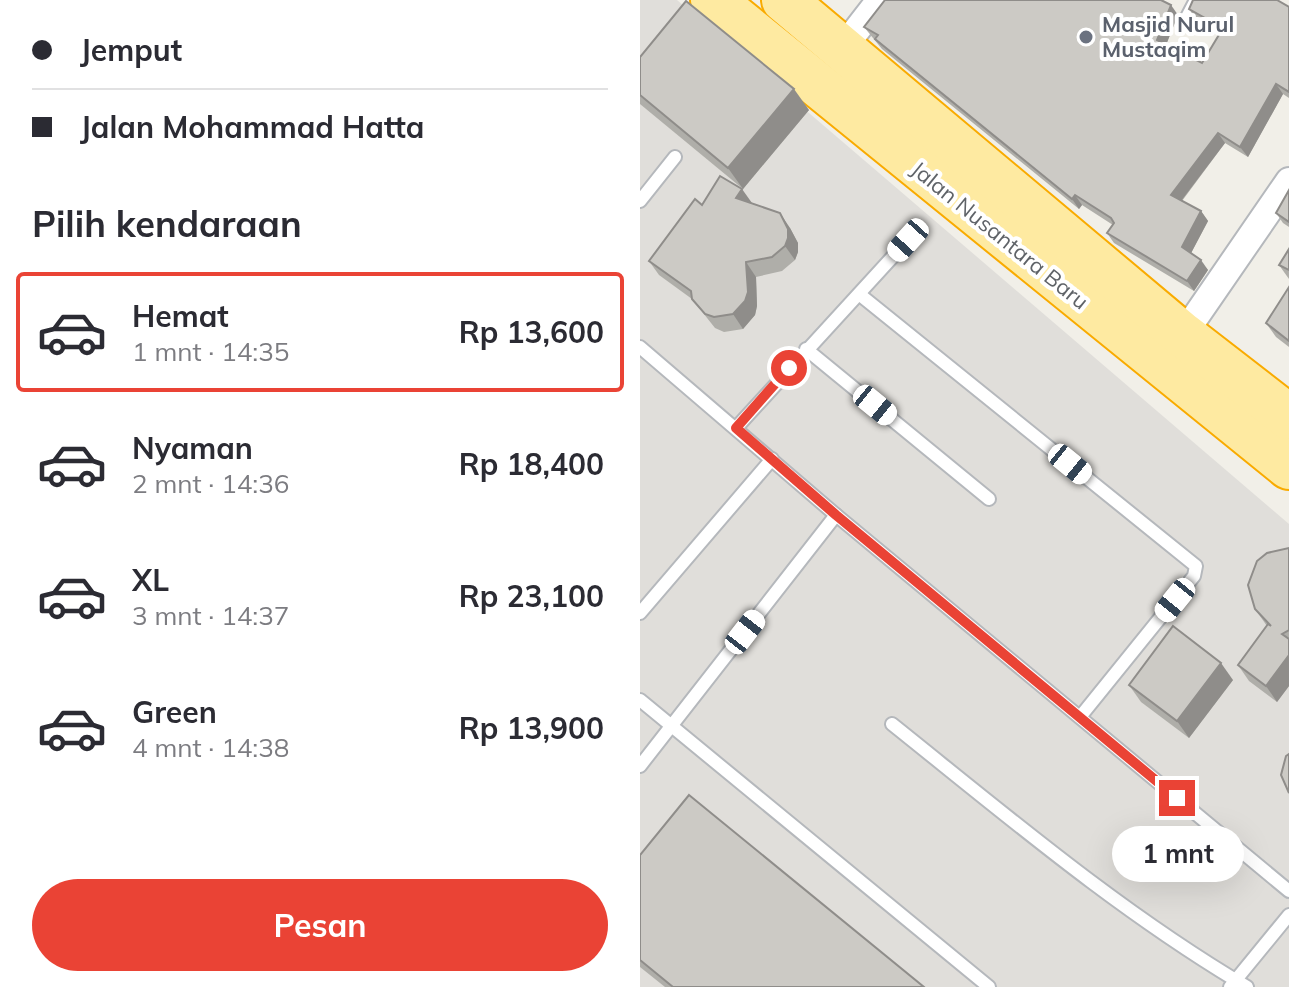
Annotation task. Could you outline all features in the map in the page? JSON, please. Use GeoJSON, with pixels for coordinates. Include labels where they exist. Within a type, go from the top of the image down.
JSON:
{"type":"FeatureCollection","features":[{"type":"Feature","properties":{"kind":"highway","name":"Jalan Nusantara Baru"},"geometry":{"type":"LineString","coordinates":[[713,0],[1289,467]]}},
{"type":"Feature","properties":{"kind":"highway","name":"Jalan Nusantara Baru"},"geometry":{"type":"LineString","coordinates":[[784,0],[1183,335],[1289,417]]}},
{"type":"Feature","properties":{"kind":"street"},"geometry":{"type":"LineString","coordinates":[[842,49],[880,0]]}},
{"type":"Feature","properties":{"kind":"street"},"geometry":{"type":"LineString","coordinates":[[1183,335],[1289,181]]}},
{"type":"Feature","properties":{"kind":"lane"},"geometry":{"type":"LineString","coordinates":[[1185,21],[1196,0]]}},
{"type":"Feature","properties":{"kind":"lane"},"geometry":{"type":"LineString","coordinates":[[640,201],[675,157]]}},
{"type":"Feature","properties":{"kind":"lane"},"geometry":{"type":"LineString","coordinates":[[736,428],[908,240]]}},
{"type":"Feature","properties":{"kind":"lane"},"geometry":{"type":"LineString","coordinates":[[859,294],[1196,566],[1194,576],[1080,717]]}},
{"type":"Feature","properties":{"kind":"lane"},"geometry":{"type":"LineString","coordinates":[[640,347],[836,515],[1289,891]]}},
{"type":"Feature","properties":{"kind":"lane"},"geometry":{"type":"LineString","coordinates":[[806,349],[989,499]]}},
{"type":"Feature","properties":{"kind":"lane"},"geometry":{"type":"LineString","coordinates":[[641,611],[772,459]]}},
{"type":"Feature","properties":{"kind":"lane"},"geometry":{"type":"LineString","coordinates":[[640,766],[836,515]]}},
{"type":"Feature","properties":{"kind":"lane"},"geometry":{"type":"LineString","coordinates":[[640,700],[989,987]]}},
{"type":"Feature","properties":{"kind":"lane"},"geometry":{"type":"LineString","coordinates":[[892,724],[1063,860],[1237,985],[1289,915]]}},
{"type":"Feature","properties":{"kind":"shaded area"},"geometry":{"type":"Polygon","coordinates":[[[640,0],[677,0],[1289,524],[1289,987],[640,987],[640,0]]]}},
{"type":"Feature","properties":{"kind":"building"},"geometry":{"type":"Polygon","coordinates":[[[885,0],[1161,0],[1171,5],[1157,40],[1202,63],[1223,28],[1189,9],[1193,0],[1277,0],[1289,7],[1289,92],[1276,84],[1240,147],[1218,133],[1171,195],[1201,211],[1182,247],[1201,260],[1187,281],[1107,233],[1114,223],[1111,218],[1075,195],[1072,199],[875,39],[878,35],[864,27],[885,0]]]}},
{"type":"Feature","properties":{"kind":"building"},"geometry":{"type":"Polygon","coordinates":[[[686,1],[794,89],[728,168],[640,95],[640,57],[686,1]]]}},
{"type":"Feature","properties":{"kind":"building"},"geometry":{"type":"Polygon","coordinates":[[[720,176],[742,189],[736,198],[780,213],[788,229],[788,238],[785,246],[772,257],[746,262],[748,292],[745,301],[733,314],[714,317],[705,314],[692,299],[691,291],[649,261],[695,199],[702,205],[720,176]]]}},
{"type":"Feature","properties":{"kind":"building"},"geometry":{"type":"Polygon","coordinates":[[[1289,190],[1289,222],[1276,213],[1289,190]]]}},
{"type":"Feature","properties":{"kind":"building"},"geometry":{"type":"Polygon","coordinates":[[[1289,249],[1289,270],[1279,265],[1289,249]]]}},
{"type":"Feature","properties":{"kind":"building"},"geometry":{"type":"Polygon","coordinates":[[[1289,287],[1289,341],[1266,323],[1289,287]]]}},
{"type":"Feature","properties":{"kind":"building"},"geometry":{"type":"Polygon","coordinates":[[[1289,548],[1289,630],[1282,634],[1289,639],[1289,655],[1266,686],[1238,665],[1268,624],[1271,626],[1255,609],[1248,585],[1257,561],[1267,553],[1289,548]]]}},
{"type":"Feature","properties":{"kind":"building"},"geometry":{"type":"Polygon","coordinates":[[[1173,626],[1221,663],[1177,721],[1129,685],[1173,626]]]}},
{"type":"Feature","properties":{"kind":"building"},"geometry":{"type":"Polygon","coordinates":[[[1289,754],[1289,793],[1281,775],[1289,754]]]}},
{"type":"Feature","properties":{"kind":"building"},"geometry":{"type":"Polygon","coordinates":[[[689,795],[924,987],[673,987],[640,960],[640,855],[689,795]]]}},
{"type":"Feature","properties":{"kind":"place","name":"Masjid Nurul Mustaqim"},"geometry":{"type":"Point","coordinates":[1086,37]}},
{"type":"Feature","properties":{"kind":"route"},"geometry":{"type":"LineString","coordinates":[[789,368],[736,428],[1177,798]]}}]}
